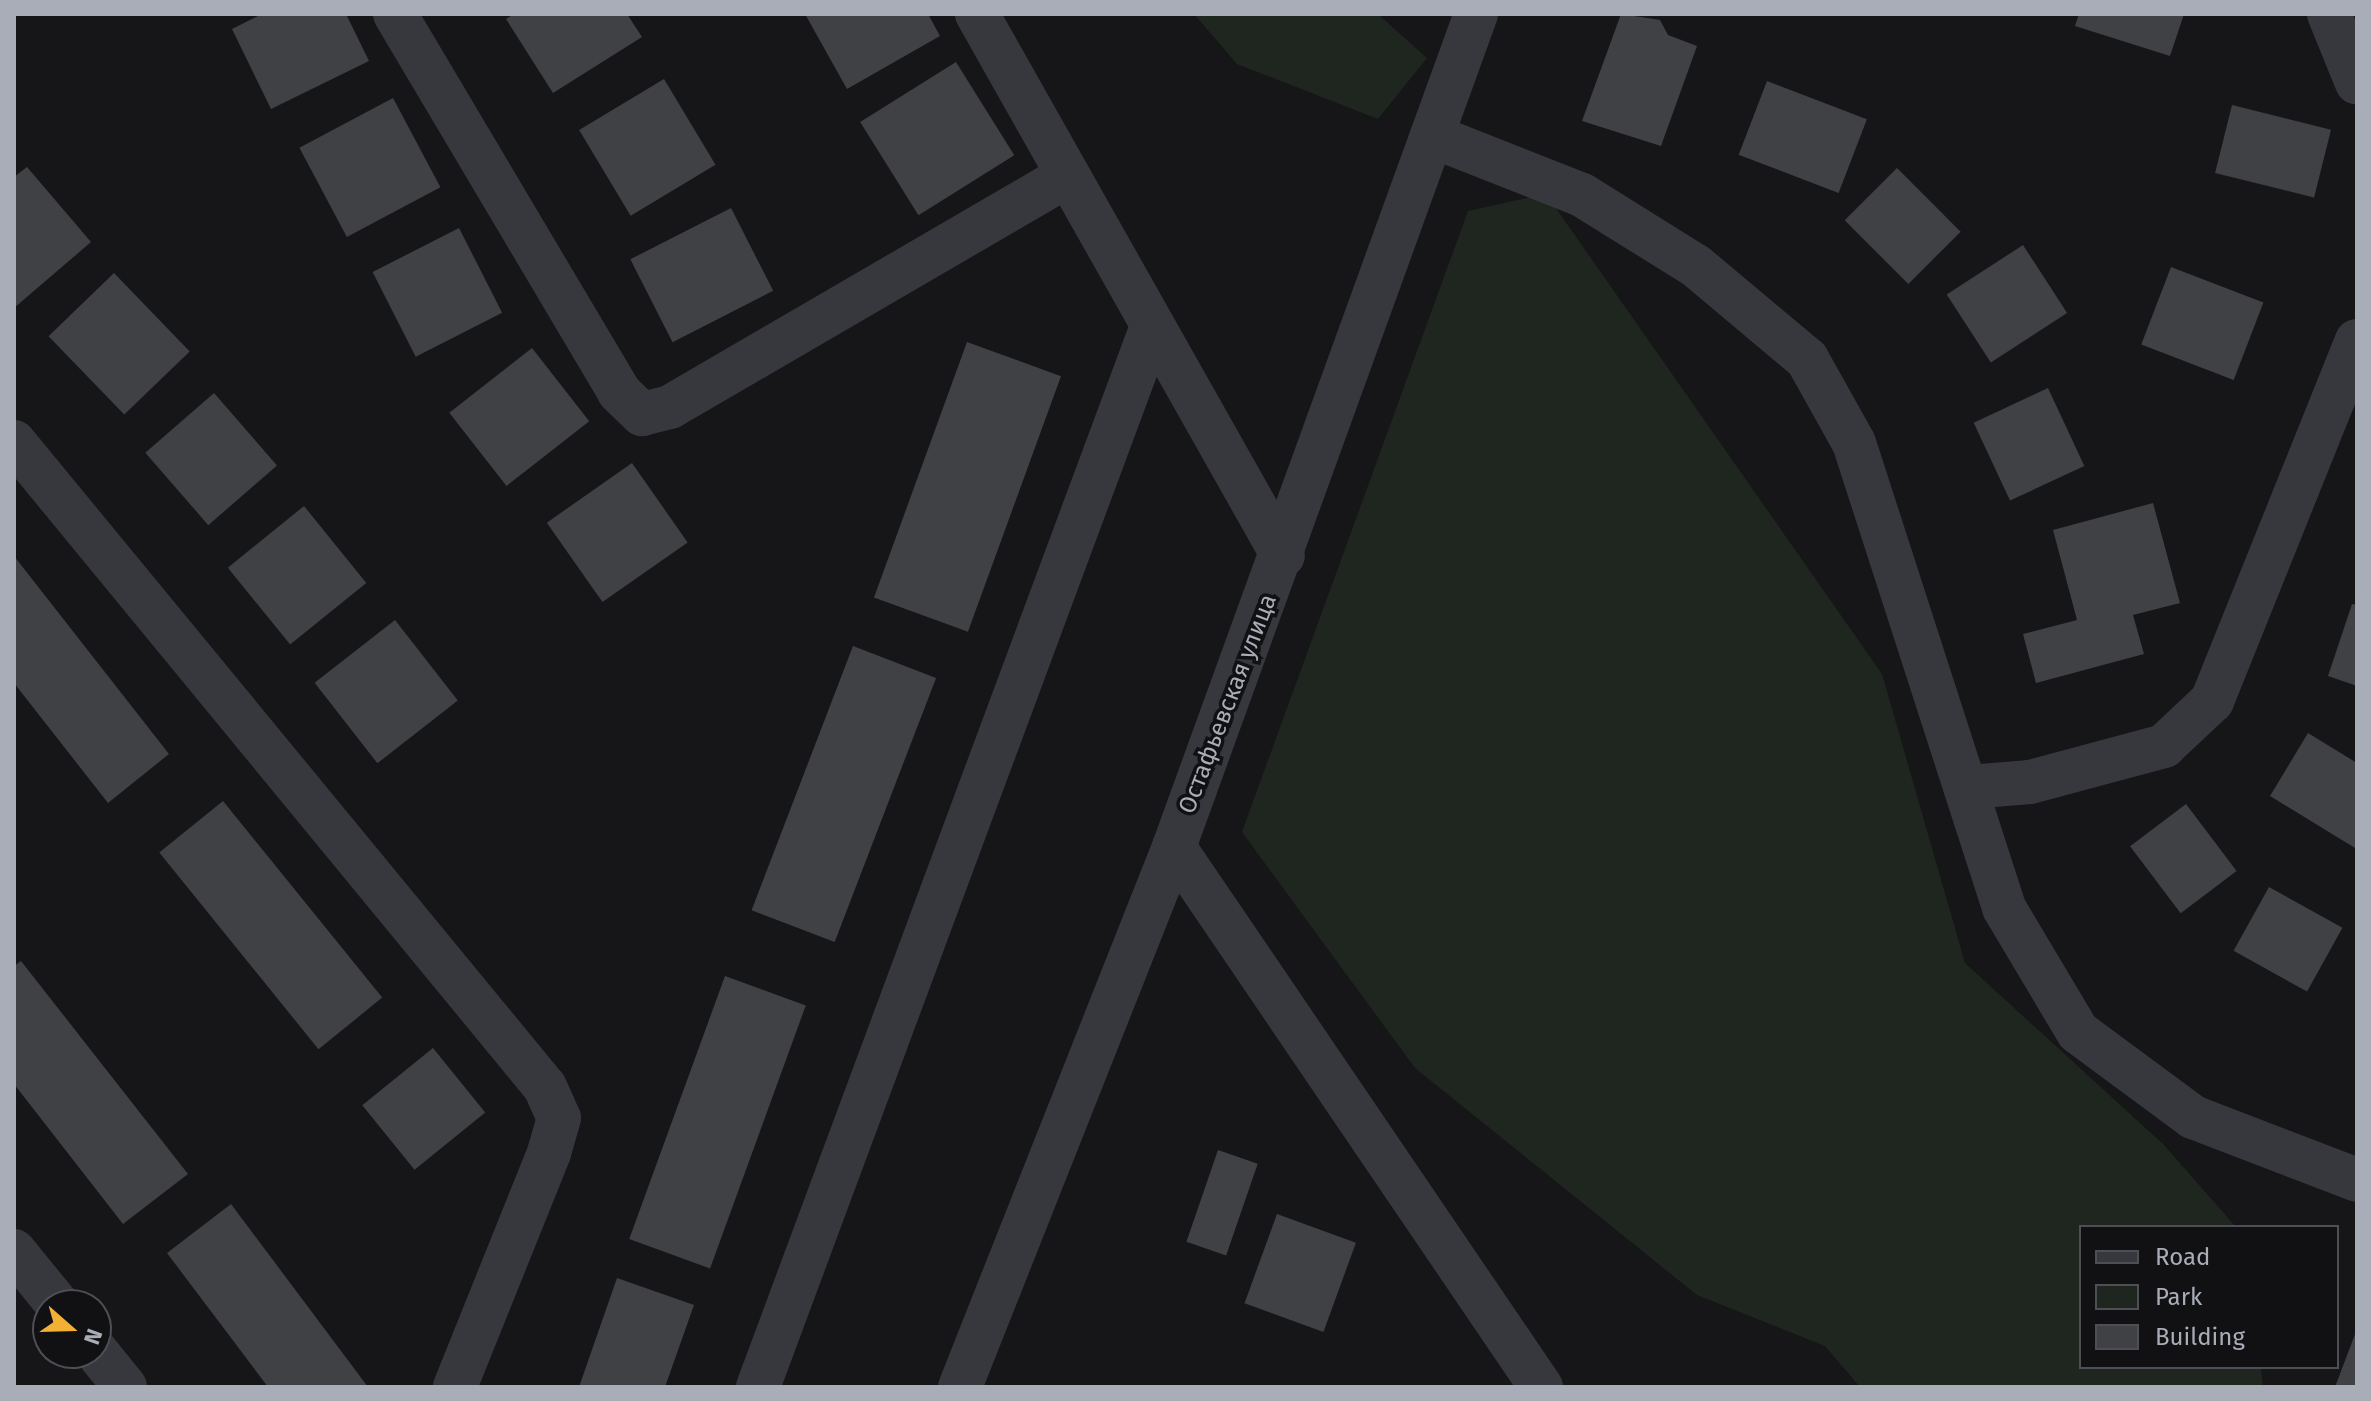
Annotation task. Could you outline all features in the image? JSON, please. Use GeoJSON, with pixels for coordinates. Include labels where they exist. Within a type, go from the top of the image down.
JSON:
{"type":"FeatureCollection","features":[{"type":"Feature","properties":{"kind":"street"},"geometry":{"type":"LineString","coordinates":[[395,14],[619,392],[642,414],[670,407],[1067,176]]}},
{"type":"Feature","properties":{"kind":"street"},"geometry":{"type":"LineString","coordinates":[[977,14],[1151,329],[1283,556]]}},
{"type":"Feature","properties":{"kind":"street","name":"Остафьевская улица"},"geometry":{"type":"LineString","coordinates":[[960,1387],[1174,847],[1435,137],[1476,14]]}},
{"type":"Feature","properties":{"kind":"street"},"geometry":{"type":"LineString","coordinates":[[2329,14],[2357,83]]}},
{"type":"Feature","properties":{"kind":"street"},"geometry":{"type":"LineString","coordinates":[[1435,137],[1582,195],[1696,266],[1807,359],[1854,443],[1969,787],[2004,908],[2078,1032],[2193,1117],[2357,1180]]}},
{"type":"Feature","properties":{"kind":"street"},"geometry":{"type":"LineString","coordinates":[[758,1387],[1151,329]]}},
{"type":"Feature","properties":{"kind":"street"},"geometry":{"type":"LineString","coordinates":[[1969,787],[2030,782],[2164,746],[2212,701],[2357,341]]}},
{"type":"Feature","properties":{"kind":"street"},"geometry":{"type":"LineString","coordinates":[[14,442],[545,1087],[559,1118],[549,1153],[455,1387]]}},
{"type":"Feature","properties":{"kind":"street"},"geometry":{"type":"LineString","coordinates":[[1174,847],[1541,1387]]}},
{"type":"Feature","properties":{"kind":"street"},"geometry":{"type":"LineString","coordinates":[[14,1251],[45,1289]]}},
{"type":"Feature","properties":{"kind":"street"},"geometry":{"type":"LineString","coordinates":[[110,1369],[125,1387]]}},
{"type":"Feature","properties":{"kind":"green space"},"geometry":{"type":"Polygon","coordinates":[[[1194,14],[1378,14],[1427,58],[1378,119],[1237,64],[1194,14]]]}},
{"type":"Feature","properties":{"kind":"green space"},"geometry":{"type":"Polygon","coordinates":[[[1546,194],[1882,674],[1965,963],[2164,1145],[2234,1225],[2079,1225],[2079,1369],[2261,1369],[2263,1387],[1860,1387],[1825,1346],[1697,1295],[1415,1068],[1242,832],[1468,211],[1546,194]]]}},
{"type":"Feature","properties":{"kind":"building"},"geometry":{"type":"Polygon","coordinates":[[[262,14],[346,14],[369,61],[271,109],[232,29],[262,14]]]}},
{"type":"Feature","properties":{"kind":"building"},"geometry":{"type":"Polygon","coordinates":[[[514,14],[627,14],[642,37],[553,93],[506,19],[514,14]]]}},
{"type":"Feature","properties":{"kind":"building"},"geometry":{"type":"Polygon","coordinates":[[[805,14],[928,14],[940,36],[847,89],[805,14]]]}},
{"type":"Feature","properties":{"kind":"building"},"geometry":{"type":"Polygon","coordinates":[[[1621,14],[1660,20],[1668,35],[1697,46],[1661,146],[1582,121],[1621,14]]]}},
{"type":"Feature","properties":{"kind":"building"},"geometry":{"type":"Polygon","coordinates":[[[2079,14],[2184,14],[2170,56],[2075,26],[2079,14]]]}},
{"type":"Feature","properties":{"kind":"building"},"geometry":{"type":"Polygon","coordinates":[[[956,62],[1014,155],[918,215],[860,122],[956,62]]]}},
{"type":"Feature","properties":{"kind":"building"},"geometry":{"type":"Polygon","coordinates":[[[664,79],[716,165],[631,216],[579,130],[664,79]]]}},
{"type":"Feature","properties":{"kind":"building"},"geometry":{"type":"Polygon","coordinates":[[[1767,81],[1867,119],[1839,193],[1739,155],[1767,81]]]}},
{"type":"Feature","properties":{"kind":"building"},"geometry":{"type":"Polygon","coordinates":[[[393,98],[440,187],[347,237],[299,148],[393,98]]]}},
{"type":"Feature","properties":{"kind":"building"},"geometry":{"type":"Polygon","coordinates":[[[2232,105],[2331,130],[2314,198],[2215,173],[2232,105]]]}},
{"type":"Feature","properties":{"kind":"building"},"geometry":{"type":"Polygon","coordinates":[[[27,167],[91,242],[14,308],[14,177],[27,167]]]}},
{"type":"Feature","properties":{"kind":"building"},"geometry":{"type":"Polygon","coordinates":[[[1897,168],[1961,232],[1908,284],[1845,220],[1897,168]]]}},
{"type":"Feature","properties":{"kind":"building"},"geometry":{"type":"Polygon","coordinates":[[[731,208],[773,291],[673,342],[630,259],[731,208]]]}},
{"type":"Feature","properties":{"kind":"building"},"geometry":{"type":"Polygon","coordinates":[[[459,228],[502,313],[416,357],[373,272],[459,228]]]}},
{"type":"Feature","properties":{"kind":"building"},"geometry":{"type":"Polygon","coordinates":[[[2023,245],[2067,313],[1991,362],[1947,295],[2023,245]]]}},
{"type":"Feature","properties":{"kind":"building"},"geometry":{"type":"Polygon","coordinates":[[[2171,267],[2263,302],[2234,380],[2141,344],[2171,267]]]}},
{"type":"Feature","properties":{"kind":"building"},"geometry":{"type":"Polygon","coordinates":[[[114,273],[190,351],[124,415],[49,336],[114,273]]]}},
{"type":"Feature","properties":{"kind":"building"},"geometry":{"type":"Polygon","coordinates":[[[967,342],[1061,376],[968,632],[874,598],[967,342]]]}},
{"type":"Feature","properties":{"kind":"building"},"geometry":{"type":"Polygon","coordinates":[[[532,348],[589,421],[507,486],[449,413],[532,348]]]}},
{"type":"Feature","properties":{"kind":"building"},"geometry":{"type":"Polygon","coordinates":[[[2048,388],[2084,466],[2010,501],[1974,423],[2048,388]]]}},
{"type":"Feature","properties":{"kind":"building"},"geometry":{"type":"Polygon","coordinates":[[[214,393],[277,465],[208,525],[145,453],[214,393]]]}},
{"type":"Feature","properties":{"kind":"building"},"geometry":{"type":"Polygon","coordinates":[[[632,463],[688,542],[602,602],[547,523],[632,463]]]}},
{"type":"Feature","properties":{"kind":"building"},"geometry":{"type":"Polygon","coordinates":[[[2153,503],[2180,603],[2133,615],[2144,654],[2036,683],[2023,634],[2077,620],[2053,530],[2153,503]]]}},
{"type":"Feature","properties":{"kind":"building"},"geometry":{"type":"Polygon","coordinates":[[[304,506],[366,583],[290,645],[228,568],[304,506]]]}},
{"type":"Feature","properties":{"kind":"building"},"geometry":{"type":"Polygon","coordinates":[[[14,556],[169,754],[108,803],[14,683],[14,556]]]}},
{"type":"Feature","properties":{"kind":"building"},"geometry":{"type":"Polygon","coordinates":[[[2352,604],[2357,605],[2357,686],[2328,676],[2352,604]]]}},
{"type":"Feature","properties":{"kind":"building"},"geometry":{"type":"Polygon","coordinates":[[[395,620],[458,700],[377,763],[315,683],[395,620]]]}},
{"type":"Feature","properties":{"kind":"building"},"geometry":{"type":"Polygon","coordinates":[[[853,646],[936,678],[835,942],[752,910],[853,646]]]}},
{"type":"Feature","properties":{"kind":"building"},"geometry":{"type":"Polygon","coordinates":[[[2308,733],[2357,763],[2355,848],[2270,796],[2308,733]]]}},
{"type":"Feature","properties":{"kind":"building"},"geometry":{"type":"Polygon","coordinates":[[[223,801],[382,998],[318,1049],[159,853],[223,801]]]}},
{"type":"Feature","properties":{"kind":"building"},"geometry":{"type":"Polygon","coordinates":[[[2186,804],[2237,871],[2181,913],[2130,846],[2186,804]]]}},
{"type":"Feature","properties":{"kind":"building"},"geometry":{"type":"Polygon","coordinates":[[[2269,887],[2342,928],[2307,992],[2234,951],[2269,887]]]}},
{"type":"Feature","properties":{"kind":"building"},"geometry":{"type":"Polygon","coordinates":[[[21,961],[188,1174],[123,1224],[14,1084],[14,966],[21,961]]]}},
{"type":"Feature","properties":{"kind":"building"},"geometry":{"type":"Polygon","coordinates":[[[725,976],[806,1005],[710,1269],[629,1239],[725,976]]]}},
{"type":"Feature","properties":{"kind":"building"},"geometry":{"type":"Polygon","coordinates":[[[433,1048],[485,1113],[415,1170],[362,1105],[433,1048]]]}},
{"type":"Feature","properties":{"kind":"building"},"geometry":{"type":"Polygon","coordinates":[[[1218,1150],[1258,1164],[1226,1255],[1186,1242],[1218,1150]]]}},
{"type":"Feature","properties":{"kind":"building"},"geometry":{"type":"Polygon","coordinates":[[[231,1204],[368,1387],[268,1387],[167,1253],[231,1204]]]}},
{"type":"Feature","properties":{"kind":"building"},"geometry":{"type":"Polygon","coordinates":[[[1277,1214],[1356,1243],[1323,1332],[1245,1303],[1277,1214]]]}},
{"type":"Feature","properties":{"kind":"building"},"geometry":{"type":"Polygon","coordinates":[[[617,1278],[694,1305],[665,1387],[579,1387],[617,1278]]]}},
{"type":"Feature","properties":{"kind":"building"},"geometry":{"type":"Polygon","coordinates":[[[2357,1329],[2357,1387],[2335,1387],[2357,1329]]]}}]}
